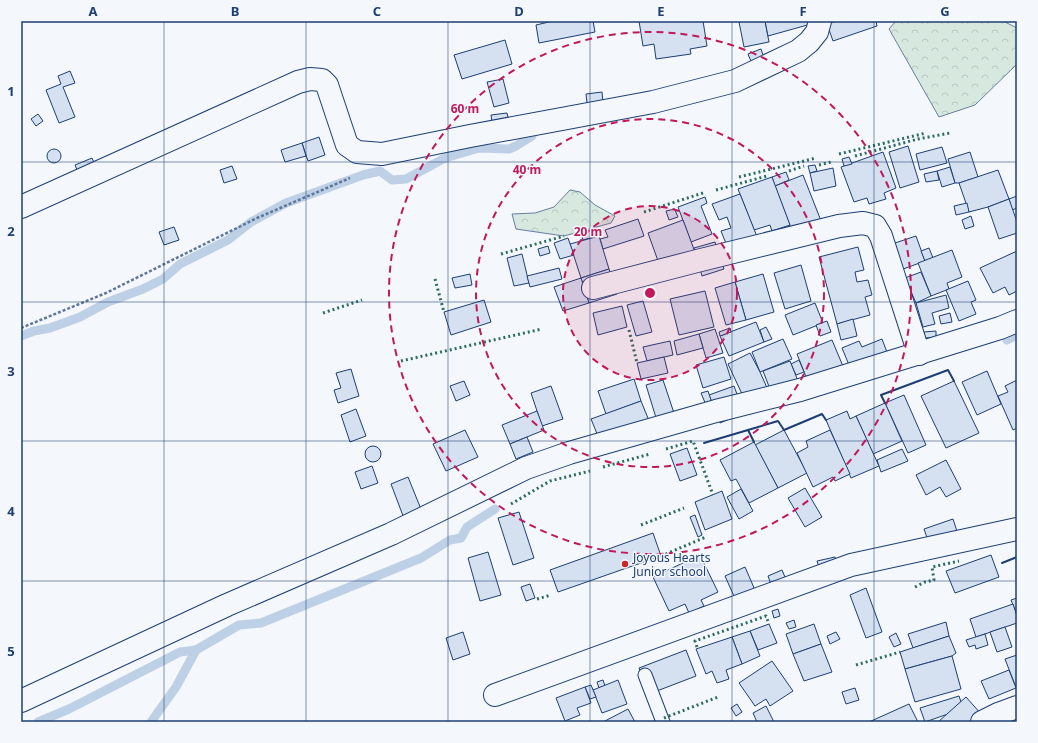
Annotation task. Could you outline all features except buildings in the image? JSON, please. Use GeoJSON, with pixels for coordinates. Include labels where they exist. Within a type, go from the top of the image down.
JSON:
{"type":"FeatureCollection","features":[{"type":"Feature","properties":{"kind":"street"},"geometry":{"type":"LineString","coordinates":[[21,207],[298,82],[310,79],[322,80],[327,85],[346,144],[357,152],[382,154],[653,102],[735,81],[798,51],[809,42],[817,32],[820,21]]}},
{"type":"Feature","properties":{"kind":"street"},"geometry":{"type":"LineString","coordinates":[[593,288],[839,226],[863,223],[875,226],[881,236],[919,354]]}},
{"type":"Feature","properties":{"kind":"street"},"geometry":{"type":"LineString","coordinates":[[21,701],[227,605],[391,534],[526,468],[569,453],[716,411],[800,390],[919,354],[1000,328],[1017,321]]}},
{"type":"Feature","properties":{"kind":"street"},"geometry":{"type":"LineString","coordinates":[[495,695],[850,565],[1017,529]]}},
{"type":"Feature","properties":{"kind":"street"},"geometry":{"type":"LineString","coordinates":[[982,722],[1017,707]]}},
{"type":"Feature","properties":{"kind":"lane"},"geometry":{"type":"LineString","coordinates":[[645,676],[662,722]]}},
{"type":"Feature","properties":{"kind":"path"},"geometry":{"type":"LineString","coordinates":[[21,328],[106,293],[257,218],[354,176],[363,170],[367,153]]}},
{"type":"Feature","properties":{"kind":"green space"},"geometry":{"type":"Polygon","coordinates":[[[896,21],[1003,21],[1017,28],[1017,64],[975,105],[939,117],[889,29],[896,21]]]}},
{"type":"Feature","properties":{"kind":"green space"},"geometry":{"type":"Polygon","coordinates":[[[570,190],[580,192],[595,205],[615,216],[611,223],[564,236],[516,229],[512,214],[535,213],[554,207],[570,190]]]}},
{"type":"Feature","properties":{"kind":"waterway"},"geometry":{"type":"LineString","coordinates":[[21,336],[34,331],[50,328],[80,317],[108,302],[143,289],[163,279],[180,264],[228,240],[251,222],[286,203],[363,175],[380,171],[392,180],[406,179],[445,158],[479,148],[509,149],[532,136]]}},
{"type":"Feature","properties":{"kind":"waterway"},"geometry":{"type":"LineString","coordinates":[[1007,340],[1017,335]]}},
{"type":"Feature","properties":{"kind":"waterway"},"geometry":{"type":"LineString","coordinates":[[151,722],[176,687],[196,650],[239,625],[261,623],[421,558],[450,540],[461,538],[467,527],[495,509]]}},
{"type":"Feature","properties":{"kind":"waterway"},"geometry":{"type":"LineString","coordinates":[[38,722],[69,709],[180,652],[196,650]]}},
{"type":"Feature","properties":{"kind":"hedge"},"geometry":{"type":"LineString","coordinates":[[839,154],[926,133]]}},
{"type":"Feature","properties":{"kind":"hedge"},"geometry":{"type":"LineString","coordinates":[[855,156],[918,139],[950,133]]}},
{"type":"Feature","properties":{"kind":"hedge"},"geometry":{"type":"LineString","coordinates":[[739,177],[816,158]]}},
{"type":"Feature","properties":{"kind":"hedge"},"geometry":{"type":"LineString","coordinates":[[819,165],[831,162]]}},
{"type":"Feature","properties":{"kind":"hedge"},"geometry":{"type":"LineString","coordinates":[[789,171],[804,166]]}},
{"type":"Feature","properties":{"kind":"hedge"},"geometry":{"type":"LineString","coordinates":[[716,190],[767,176]]}},
{"type":"Feature","properties":{"kind":"hedge"},"geometry":{"type":"LineString","coordinates":[[644,212],[703,193]]}},
{"type":"Feature","properties":{"kind":"hedge"},"geometry":{"type":"LineString","coordinates":[[501,254],[564,236]]}},
{"type":"Feature","properties":{"kind":"hedge"},"geometry":{"type":"LineString","coordinates":[[435,279],[444,312]]}},
{"type":"Feature","properties":{"kind":"hedge"},"geometry":{"type":"LineString","coordinates":[[323,313],[362,300]]}},
{"type":"Feature","properties":{"kind":"hedge"},"geometry":{"type":"LineString","coordinates":[[401,361],[542,329]]}},
{"type":"Feature","properties":{"kind":"hedge"},"geometry":{"type":"LineString","coordinates":[[629,330],[637,363]]}},
{"type":"Feature","properties":{"kind":"hedge"},"geometry":{"type":"LineString","coordinates":[[666,449],[693,441],[713,495]]}},
{"type":"Feature","properties":{"kind":"hedge"},"geometry":{"type":"LineString","coordinates":[[603,467],[650,454]]}},
{"type":"Feature","properties":{"kind":"hedge"},"geometry":{"type":"LineString","coordinates":[[511,504],[550,481],[590,471]]}},
{"type":"Feature","properties":{"kind":"hedge"},"geometry":{"type":"LineString","coordinates":[[641,525],[684,508]]}},
{"type":"Feature","properties":{"kind":"hedge"},"geometry":{"type":"LineString","coordinates":[[661,556],[706,537]]}},
{"type":"Feature","properties":{"kind":"hedge"},"geometry":{"type":"LineString","coordinates":[[915,587],[925,582],[934,580],[932,567],[959,561]]}},
{"type":"Feature","properties":{"kind":"hedge"},"geometry":{"type":"LineString","coordinates":[[537,599],[551,595]]}},
{"type":"Feature","properties":{"kind":"hedge"},"geometry":{"type":"LineString","coordinates":[[697,647],[695,641],[766,616],[769,624]]}},
{"type":"Feature","properties":{"kind":"hedge"},"geometry":{"type":"LineString","coordinates":[[856,665],[900,652]]}},
{"type":"Feature","properties":{"kind":"hedge"},"geometry":{"type":"LineString","coordinates":[[664,718],[718,697]]}},
{"type":"Feature","properties":{"kind":"wall"},"geometry":{"type":"LineString","coordinates":[[885,403],[881,395],[948,370],[954,381]]}},
{"type":"Feature","properties":{"kind":"wall"},"geometry":{"type":"LineString","coordinates":[[754,442],[748,430],[778,421],[784,430],[822,414],[826,420]]}},
{"type":"Feature","properties":{"kind":"wall"},"geometry":{"type":"LineString","coordinates":[[704,443],[748,430]]}},
{"type":"Feature","properties":{"kind":"wall"},"geometry":{"type":"LineString","coordinates":[[1002,563],[1017,557]]}},
{"type":"Feature","properties":{"kind":"place","name":"Joyous Hearts Junior school"},"geometry":{"type":"Point","coordinates":[625,564]}}]}
